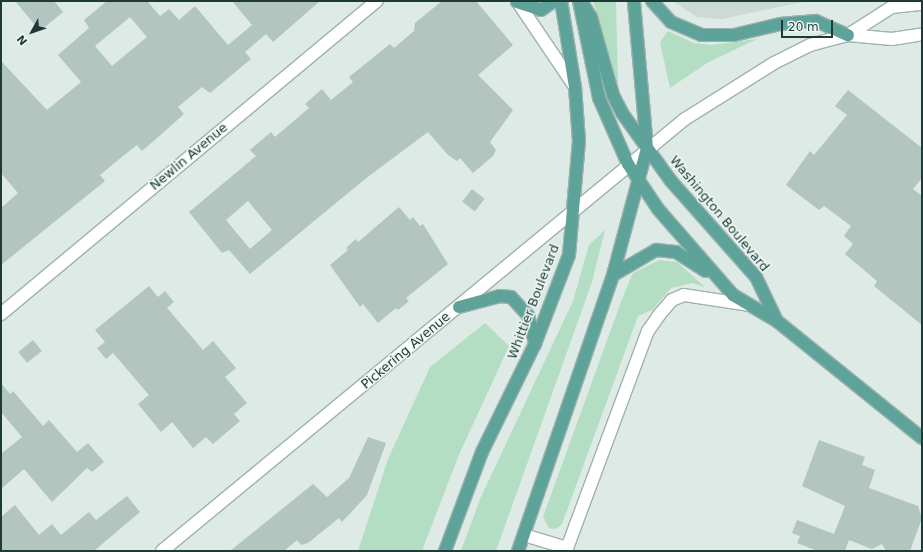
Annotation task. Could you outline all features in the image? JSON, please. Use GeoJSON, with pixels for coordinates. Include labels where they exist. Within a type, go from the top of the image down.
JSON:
{"type":"FeatureCollection","features":[{"type":"Feature","properties":{"kind":"main road"},"geometry":{"type":"LineString","coordinates":[[517,1],[541,10],[554,1]]}},
{"type":"Feature","properties":{"kind":"main road","name":"Whittier Boulevard"},"geometry":{"type":"LineString","coordinates":[[445,551],[482,452],[535,344],[569,255],[576,210],[579,141],[575,87],[561,1]]}},
{"type":"Feature","properties":{"kind":"main road","name":"Washington Boulevard"},"geometry":{"type":"LineString","coordinates":[[580,1],[591,17],[613,95],[647,148],[756,277],[777,321]]}},
{"type":"Feature","properties":{"kind":"main road","name":"Washington Boulevard"},"geometry":{"type":"LineString","coordinates":[[580,1],[599,98],[628,164],[638,180],[714,276],[733,295],[777,321],[922,438]]}},
{"type":"Feature","properties":{"kind":"main road"},"geometry":{"type":"LineString","coordinates":[[518,551],[613,275],[647,148],[634,1]]}},
{"type":"Feature","properties":{"kind":"main road"},"geometry":{"type":"LineString","coordinates":[[652,1],[671,22],[701,35],[734,35],[780,24],[816,21],[848,35]]}},
{"type":"Feature","properties":{"kind":"main road"},"geometry":{"type":"LineString","coordinates":[[613,275],[656,250],[676,252],[714,276]]}},
{"type":"Feature","properties":{"kind":"main road"},"geometry":{"type":"LineString","coordinates":[[459,307],[500,296],[511,297],[528,315],[535,344]]}},
{"type":"Feature","properties":{"kind":"street","name":"Newlin Avenue"},"geometry":{"type":"LineString","coordinates":[[1,314],[377,1]]}},
{"type":"Feature","properties":{"kind":"street"},"geometry":{"type":"LineString","coordinates":[[517,1],[575,87]]}},
{"type":"Feature","properties":{"kind":"street"},"geometry":{"type":"LineString","coordinates":[[848,35],[892,7],[922,4]]}},
{"type":"Feature","properties":{"kind":"street"},"geometry":{"type":"LineString","coordinates":[[848,35],[892,39],[922,34]]}},
{"type":"Feature","properties":{"kind":"street","name":"Pickering Avenue"},"geometry":{"type":"LineString","coordinates":[[162,551],[576,210],[647,148],[685,119],[774,63],[810,45],[848,35]]}},
{"type":"Feature","properties":{"kind":"street"},"geometry":{"type":"LineString","coordinates":[[524,535],[566,550],[648,331],[658,314],[672,300],[684,295],[752,306]]}},
{"type":"Feature","properties":{"kind":"shaded area"},"geometry":{"type":"Polygon","coordinates":[[[673,1],[807,1],[722,19],[697,17],[673,1]]]}},
{"type":"Feature","properties":{"kind":"green space"},"geometry":{"type":"Polygon","coordinates":[[[593,1],[616,1],[618,86],[605,40],[593,1]]]}},
{"type":"Feature","properties":{"kind":"green space"},"geometry":{"type":"Polygon","coordinates":[[[668,31],[694,43],[711,45],[757,39],[707,63],[670,88],[660,42],[668,31]]]}},
{"type":"Feature","properties":{"kind":"green space"},"geometry":{"type":"Polygon","coordinates":[[[605,230],[592,282],[496,551],[461,551],[480,499],[573,301],[589,245],[605,230]]]}},
{"type":"Feature","properties":{"kind":"green space"},"geometry":{"type":"Polygon","coordinates":[[[659,260],[677,262],[705,287],[692,283],[671,288],[652,310],[638,316],[562,524],[556,529],[549,528],[543,517],[622,299],[633,273],[659,260]]]}},
{"type":"Feature","properties":{"kind":"green space"},"geometry":{"type":"Polygon","coordinates":[[[485,323],[509,346],[458,457],[422,551],[358,551],[388,459],[430,367],[485,323]]]}},
{"type":"Feature","properties":{"kind":"building"},"geometry":{"type":"Polygon","coordinates":[[[15,1],[54,1],[63,12],[40,31],[15,1]]]}},
{"type":"Feature","properties":{"kind":"building"},"geometry":{"type":"Polygon","coordinates":[[[107,1],[147,1],[160,16],[169,9],[179,20],[195,6],[228,45],[252,25],[232,1],[320,1],[273,42],[266,34],[245,52],[251,59],[210,93],[202,87],[178,107],[184,114],[165,131],[142,151],[137,145],[123,156],[100,175],[105,181],[1,265],[1,208],[18,193],[1,173],[1,61],[47,110],[81,82],[58,55],[89,28],[84,20],[107,1]],[[130,17],[95,46],[112,66],[147,37],[130,17]]]}},
{"type":"Feature","properties":{"kind":"building"},"geometry":{"type":"Polygon","coordinates":[[[442,1],[476,1],[513,45],[478,75],[513,110],[490,142],[496,150],[493,156],[473,173],[460,158],[457,161],[448,155],[428,132],[365,179],[250,274],[229,250],[222,253],[189,212],[256,156],[250,150],[271,132],[275,137],[309,108],[305,104],[322,89],[331,100],[353,82],[349,77],[390,44],[394,48],[414,31],[415,23],[442,1]],[[248,201],[226,220],[250,249],[272,230],[248,201]]]}},
{"type":"Feature","properties":{"kind":"building"},"geometry":{"type":"Polygon","coordinates":[[[848,90],[922,148],[922,178],[913,189],[922,196],[922,325],[874,286],[877,281],[845,254],[853,244],[844,236],[851,226],[824,206],[819,210],[786,185],[810,151],[814,155],[847,115],[835,106],[848,90]]]}},
{"type":"Feature","properties":{"kind":"building"},"geometry":{"type":"Polygon","coordinates":[[[472,189],[485,199],[475,211],[462,202],[472,189]]]}},
{"type":"Feature","properties":{"kind":"building"},"geometry":{"type":"Polygon","coordinates":[[[399,207],[410,220],[413,217],[420,226],[423,224],[448,264],[406,298],[409,301],[398,310],[396,308],[378,323],[363,304],[360,307],[330,265],[348,250],[346,248],[356,239],[358,242],[399,207]]]}},
{"type":"Feature","properties":{"kind":"building"},"geometry":{"type":"Polygon","coordinates":[[[149,286],[158,297],[165,291],[174,302],[167,308],[203,350],[213,341],[236,368],[225,377],[247,403],[234,414],[240,421],[213,444],[206,437],[193,448],[172,422],[161,432],[138,404],[149,395],[113,353],[106,359],[97,348],[105,342],[95,330],[149,286]]]}},
{"type":"Feature","properties":{"kind":"building"},"geometry":{"type":"Polygon","coordinates":[[[33,340],[42,351],[27,363],[18,352],[33,340]]]}},
{"type":"Feature","properties":{"kind":"building"},"geometry":{"type":"Polygon","coordinates":[[[1,383],[10,394],[13,391],[43,426],[49,420],[77,452],[88,443],[104,462],[92,472],[87,468],[52,502],[24,469],[1,489],[1,454],[22,437],[1,412],[1,383]]]}},
{"type":"Feature","properties":{"kind":"building"},"geometry":{"type":"Polygon","coordinates":[[[368,437],[386,443],[367,495],[342,522],[339,518],[308,543],[301,545],[297,540],[284,551],[230,551],[313,484],[327,497],[349,478],[368,437]]]}},
{"type":"Feature","properties":{"kind":"building"},"geometry":{"type":"Polygon","coordinates":[[[819,440],[865,457],[862,465],[875,470],[869,488],[918,506],[922,518],[910,551],[886,551],[882,544],[872,549],[849,540],[845,551],[818,551],[797,543],[800,536],[792,533],[797,520],[834,534],[845,506],[802,486],[819,440]]]}},
{"type":"Feature","properties":{"kind":"building"},"geometry":{"type":"Polygon","coordinates":[[[127,496],[140,512],[94,551],[1,551],[1,517],[15,505],[39,535],[52,524],[61,535],[89,512],[96,520],[127,496]]]}}]}
